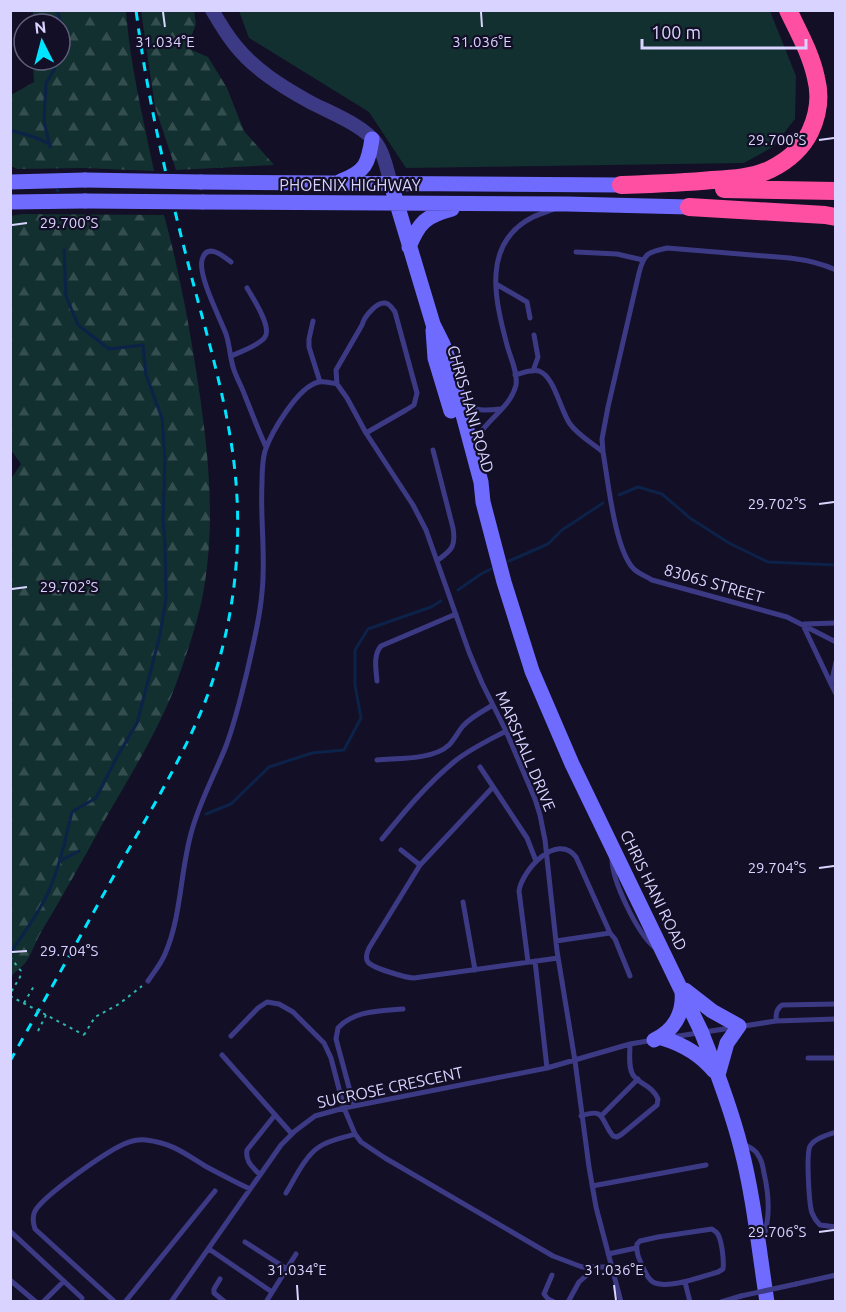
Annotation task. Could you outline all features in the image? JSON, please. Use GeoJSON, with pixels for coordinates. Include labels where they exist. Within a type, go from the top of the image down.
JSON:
{"type":"FeatureCollection","features":[{"type":"Feature","properties":{"kind":"highway"},"geometry":{"type":"LineString","coordinates":[[621,185],[743,178],[770,170],[789,158],[806,141],[816,121],[819,100],[817,80],[810,57],[788,10]]}},
{"type":"Feature","properties":{"kind":"highway"},"geometry":{"type":"LineString","coordinates":[[621,185],[836,191]]}},
{"type":"Feature","properties":{"kind":"highway"},"geometry":{"type":"LineString","coordinates":[[689,207],[836,208]]}},
{"type":"Feature","properties":{"kind":"highway"},"geometry":{"type":"LineString","coordinates":[[689,207],[836,217]]}},
{"type":"Feature","properties":{"kind":"main road"},"geometry":{"type":"LineString","coordinates":[[336,183],[365,167],[370,155],[372,139]]}},
{"type":"Feature","properties":{"kind":"main road","name":"PHOENIX HIGHWAY"},"geometry":{"type":"LineString","coordinates":[[10,182],[85,180],[621,185]]}},
{"type":"Feature","properties":{"kind":"main road","name":"CHRIS HANI ROAD"},"geometry":{"type":"LineString","coordinates":[[390,184],[433,324],[443,344],[473,450],[481,482],[483,502],[504,582],[532,671],[563,744],[701,1031],[718,1075],[747,1174],[767,1302]]}},
{"type":"Feature","properties":{"kind":"main road","name":"PHOENIX HIGHWAY"},"geometry":{"type":"LineString","coordinates":[[10,202],[567,204],[689,207]]}},
{"type":"Feature","properties":{"kind":"main road"},"geometry":{"type":"LineString","coordinates":[[409,247],[421,223],[435,214],[466,204]]}},
{"type":"Feature","properties":{"kind":"main road","name":"CHRIS HANI ROAD"},"geometry":{"type":"LineString","coordinates":[[433,324],[435,358],[473,484],[483,502]]}},
{"type":"Feature","properties":{"kind":"main road"},"geometry":{"type":"LineString","coordinates":[[680,986],[707,1008],[739,1026],[727,1043],[718,1075]]}},
{"type":"Feature","properties":{"kind":"main road"},"geometry":{"type":"LineString","coordinates":[[658,1039],[672,1028],[679,1016],[682,1001],[680,986]]}},
{"type":"Feature","properties":{"kind":"main road"},"geometry":{"type":"LineString","coordinates":[[658,1039],[692,1051],[711,1066],[718,1075]]}},
{"type":"Feature","properties":{"kind":"street","name":"CHRIS HANI ROAD"},"geometry":{"type":"LineString","coordinates":[[212,10],[235,45],[249,61],[270,78],[346,120],[372,139],[383,156],[390,184]]}},
{"type":"Feature","properties":{"kind":"lane"},"geometry":{"type":"LineString","coordinates":[[473,450],[479,434],[509,402],[516,382],[498,304],[495,268],[499,255],[514,230],[532,217],[567,204]]}},
{"type":"Feature","properties":{"kind":"lane"},"geometry":{"type":"LineString","coordinates":[[576,252],[617,254],[643,260],[650,253],[667,248],[798,259],[836,270]]}},
{"type":"Feature","properties":{"kind":"lane"},"geometry":{"type":"LineString","coordinates":[[231,262],[218,252],[211,251],[203,257],[201,263],[225,333],[234,370],[266,447]]}},
{"type":"Feature","properties":{"kind":"lane","name":"83065 STREET"},"geometry":{"type":"LineString","coordinates":[[643,260],[602,439],[618,538],[624,554],[634,569],[652,580],[787,617],[836,642]]}},
{"type":"Feature","properties":{"kind":"lane"},"geometry":{"type":"LineString","coordinates":[[496,284],[527,302],[530,318]]}},
{"type":"Feature","properties":{"kind":"lane"},"geometry":{"type":"LineString","coordinates":[[231,356],[259,343],[267,330],[247,288]]}},
{"type":"Feature","properties":{"kind":"lane"},"geometry":{"type":"LineString","coordinates":[[148,981],[165,954],[171,937],[191,830],[226,746],[240,703],[255,640],[263,589],[261,493],[262,462],[266,447],[283,415],[301,393],[320,382],[337,384],[336,370],[362,325],[364,317],[377,306],[387,303],[395,312],[417,393],[414,405],[366,433]]}},
{"type":"Feature","properties":{"kind":"lane"},"geometry":{"type":"LineString","coordinates":[[313,321],[309,347],[320,382]]}},
{"type":"Feature","properties":{"kind":"lane"},"geometry":{"type":"LineString","coordinates":[[533,370],[538,357],[534,335]]}},
{"type":"Feature","properties":{"kind":"lane"},"geometry":{"type":"LineString","coordinates":[[515,375],[533,370],[540,371],[550,381],[565,417],[572,427],[603,452]]}},
{"type":"Feature","properties":{"kind":"lane","name":"MARSHALL DRIVE"},"geometry":{"type":"LineString","coordinates":[[337,384],[413,505],[426,530],[469,652],[506,731],[540,815],[547,853],[558,958],[592,1186],[621,1302]]}},
{"type":"Feature","properties":{"kind":"lane"},"geometry":{"type":"LineString","coordinates":[[458,398],[478,410],[489,411],[501,408]]}},
{"type":"Feature","properties":{"kind":"lane"},"geometry":{"type":"LineString","coordinates":[[433,450],[455,539],[450,550],[438,560]]}},
{"type":"Feature","properties":{"kind":"lane"},"geometry":{"type":"LineString","coordinates":[[376,681],[376,656],[381,646],[456,614]]}},
{"type":"Feature","properties":{"kind":"lane","name":"83065 STREET"},"geometry":{"type":"LineString","coordinates":[[802,624],[836,623]]}},
{"type":"Feature","properties":{"kind":"lane"},"geometry":{"type":"LineString","coordinates":[[802,624],[836,694]]}},
{"type":"Feature","properties":{"kind":"lane"},"geometry":{"type":"LineString","coordinates":[[831,684],[836,662]]}},
{"type":"Feature","properties":{"kind":"lane"},"geometry":{"type":"LineString","coordinates":[[377,760],[423,756],[437,752],[448,746],[470,719],[493,705]]}},
{"type":"Feature","properties":{"kind":"lane"},"geometry":{"type":"LineString","coordinates":[[382,839],[413,801],[456,760],[506,731]]}},
{"type":"Feature","properties":{"kind":"lane"},"geometry":{"type":"LineString","coordinates":[[480,767],[527,838],[536,861]]}},
{"type":"Feature","properties":{"kind":"lane"},"geometry":{"type":"LineString","coordinates":[[493,788],[420,865],[369,948],[366,958],[368,963],[407,978],[558,958]]}},
{"type":"Feature","properties":{"kind":"lane"},"geometry":{"type":"LineString","coordinates":[[528,962],[520,884],[536,861],[547,853],[563,849],[571,851],[576,857],[630,976]]}},
{"type":"Feature","properties":{"kind":"lane"},"geometry":{"type":"LineString","coordinates":[[401,850],[420,865]]}},
{"type":"Feature","properties":{"kind":"lane"},"geometry":{"type":"LineString","coordinates":[[463,902],[475,970]]}},
{"type":"Feature","properties":{"kind":"lane"},"geometry":{"type":"LineString","coordinates":[[556,941],[610,933]]}},
{"type":"Feature","properties":{"kind":"lane"},"geometry":{"type":"LineString","coordinates":[[535,961],[547,1068]]}},
{"type":"Feature","properties":{"kind":"lane"},"geometry":{"type":"LineString","coordinates":[[231,1036],[258,1008],[267,1002],[279,1004],[293,1012],[324,1043],[331,1058],[344,1108],[361,1142],[553,1256],[582,1267],[611,1267]]}},
{"type":"Feature","properties":{"kind":"lane"},"geometry":{"type":"LineString","coordinates":[[776,1021],[778,1008],[782,1005],[836,1004]]}},
{"type":"Feature","properties":{"kind":"lane"},"geometry":{"type":"LineString","coordinates":[[354,1106],[336,1039],[338,1028],[349,1018],[364,1013],[403,1009]]}},
{"type":"Feature","properties":{"kind":"lane","name":"SUCROSE CRESCENT"},"geometry":{"type":"LineString","coordinates":[[171,1302],[281,1145],[315,1116],[344,1108],[547,1068],[630,1044],[776,1021],[836,1019]]}},
{"type":"Feature","properties":{"kind":"lane"},"geometry":{"type":"LineString","coordinates":[[582,1116],[597,1112],[613,1136],[617,1137],[657,1105],[656,1094],[631,1072],[630,1044]]}},
{"type":"Feature","properties":{"kind":"lane"},"geometry":{"type":"LineString","coordinates":[[222,1055],[292,1134]]}},
{"type":"Feature","properties":{"kind":"lane"},"geometry":{"type":"LineString","coordinates":[[808,1058],[836,1058]]}},
{"type":"Feature","properties":{"kind":"lane"},"geometry":{"type":"LineString","coordinates":[[601,1116],[638,1079]]}},
{"type":"Feature","properties":{"kind":"lane"},"geometry":{"type":"LineString","coordinates":[[260,1175],[247,1161],[247,1150],[275,1115]]}},
{"type":"Feature","properties":{"kind":"lane"},"geometry":{"type":"LineString","coordinates":[[836,1132],[813,1143],[808,1154],[808,1163],[813,1215],[820,1225],[836,1227]]}},
{"type":"Feature","properties":{"kind":"lane"},"geometry":{"type":"LineString","coordinates":[[286,1193],[316,1148],[355,1134]]}},
{"type":"Feature","properties":{"kind":"lane"},"geometry":{"type":"LineString","coordinates":[[115,1302],[35,1229],[33,1223],[36,1209],[54,1192],[98,1159],[121,1145],[136,1140],[159,1142],[180,1150],[250,1190]]}},
{"type":"Feature","properties":{"kind":"lane"},"geometry":{"type":"LineString","coordinates":[[592,1186],[706,1165]]}},
{"type":"Feature","properties":{"kind":"lane"},"geometry":{"type":"LineString","coordinates":[[125,1302],[215,1191]]}},
{"type":"Feature","properties":{"kind":"lane"},"geometry":{"type":"LineString","coordinates":[[712,1229],[716,1231],[721,1245],[723,1269],[685,1282],[666,1284],[652,1282],[637,1255],[636,1248],[640,1240],[712,1229]]}},
{"type":"Feature","properties":{"kind":"lane"},"geometry":{"type":"LineString","coordinates":[[10,1231],[82,1298]]}},
{"type":"Feature","properties":{"kind":"lane"},"geometry":{"type":"LineString","coordinates":[[245,1242],[286,1269]]}},
{"type":"Feature","properties":{"kind":"lane"},"geometry":{"type":"LineString","coordinates":[[608,1254],[636,1248]]}},
{"type":"Feature","properties":{"kind":"lane"},"geometry":{"type":"LineString","coordinates":[[209,1249],[272,1292]]}},
{"type":"Feature","properties":{"kind":"lane"},"geometry":{"type":"LineString","coordinates":[[266,1302],[296,1254]]}},
{"type":"Feature","properties":{"kind":"lane"},"geometry":{"type":"LineString","coordinates":[[568,1302],[576,1285],[591,1268]]}},
{"type":"Feature","properties":{"kind":"lane"},"geometry":{"type":"LineString","coordinates":[[552,1275],[544,1294],[554,1302]]}},
{"type":"Feature","properties":{"kind":"lane"},"geometry":{"type":"LineString","coordinates":[[721,1302],[836,1275]]}},
{"type":"Feature","properties":{"kind":"lane"},"geometry":{"type":"LineString","coordinates":[[220,1279],[214,1293],[225,1302]]}},
{"type":"Feature","properties":{"kind":"lane"},"geometry":{"type":"LineString","coordinates":[[10,1280],[36,1302]]}},
{"type":"Feature","properties":{"kind":"lane"},"geometry":{"type":"LineString","coordinates":[[43,1302],[64,1281]]}},
{"type":"Feature","properties":{"kind":"lane"},"geometry":{"type":"LineString","coordinates":[[685,1282],[690,1302]]}},
{"type":"Feature","properties":{"kind":"path"},"geometry":{"type":"LineString","coordinates":[[10,957],[21,971],[10,995],[84,1035],[95,1017],[119,1004],[148,981]]}},
{"type":"Feature","properties":{"kind":"path"},"geometry":{"type":"LineString","coordinates":[[24,1004],[34,986]]}},
{"type":"Feature","properties":{"kind":"path"},"geometry":{"type":"LineString","coordinates":[[38,1031],[46,1016]]}},
{"type":"Feature","properties":{"kind":"green space"},"geometry":{"type":"Polygon","coordinates":[[[126,11],[141,111],[154,171],[84,168],[17,169],[11,166],[11,95],[34,82],[34,72],[72,72],[72,12],[33,12],[126,11]]]}},
{"type":"Feature","properties":{"kind":"green space"},"geometry":{"type":"Polygon","coordinates":[[[141,11],[194,11],[196,24],[187,48],[208,57],[227,88],[244,131],[274,165],[176,170],[155,107],[141,11]]]}},
{"type":"Feature","properties":{"kind":"green space"},"geometry":{"type":"Polygon","coordinates":[[[239,11],[770,11],[796,76],[795,119],[773,147],[744,163],[406,168],[369,112],[249,38],[239,11]]]}},
{"type":"Feature","properties":{"kind":"green space"},"geometry":{"type":"Polygon","coordinates":[[[22,214],[164,215],[190,331],[200,396],[207,449],[210,529],[200,608],[175,687],[141,756],[28,959],[11,978],[10,480],[21,464],[10,449],[10,216],[22,214]]]}},
{"type":"Feature","properties":{"kind":"waterway"},"geometry":{"type":"LineString","coordinates":[[50,147],[44,121],[46,83],[53,72]]}},
{"type":"Feature","properties":{"kind":"waterway"},"geometry":{"type":"LineString","coordinates":[[10,130],[48,143]]}},
{"type":"Feature","properties":{"kind":"waterway"},"geometry":{"type":"LineString","coordinates":[[10,953],[34,919],[51,887],[72,812],[96,798],[137,723],[160,635],[166,598],[163,520],[165,459],[162,418],[146,375],[143,345],[109,349],[78,325],[66,296],[64,250]]}},
{"type":"Feature","properties":{"kind":"waterway"},"geometry":{"type":"LineString","coordinates":[[619,495],[638,487],[662,494],[690,518],[729,543],[768,562],[836,565]]}},
{"type":"Feature","properties":{"kind":"waterway"},"geometry":{"type":"LineString","coordinates":[[509,561],[548,544],[562,530],[603,503]]}},
{"type":"Feature","properties":{"kind":"waterway"},"geometry":{"type":"LineString","coordinates":[[458,590],[491,569]]}},
{"type":"Feature","properties":{"kind":"waterway"},"geometry":{"type":"LineString","coordinates":[[206,814],[231,804],[269,767],[312,753],[344,750],[361,718],[355,685],[355,650],[368,629],[431,607],[441,601]]}},
{"type":"Feature","properties":{"kind":"waterway"},"geometry":{"type":"LineString","coordinates":[[62,860],[79,851]]}},
{"type":"Feature","properties":{"kind":"railway"},"geometry":{"type":"LineString","coordinates":[[10,1061],[165,785],[194,727],[214,676],[223,644],[235,579],[238,514],[229,428],[161,151],[136,10]]}}]}
